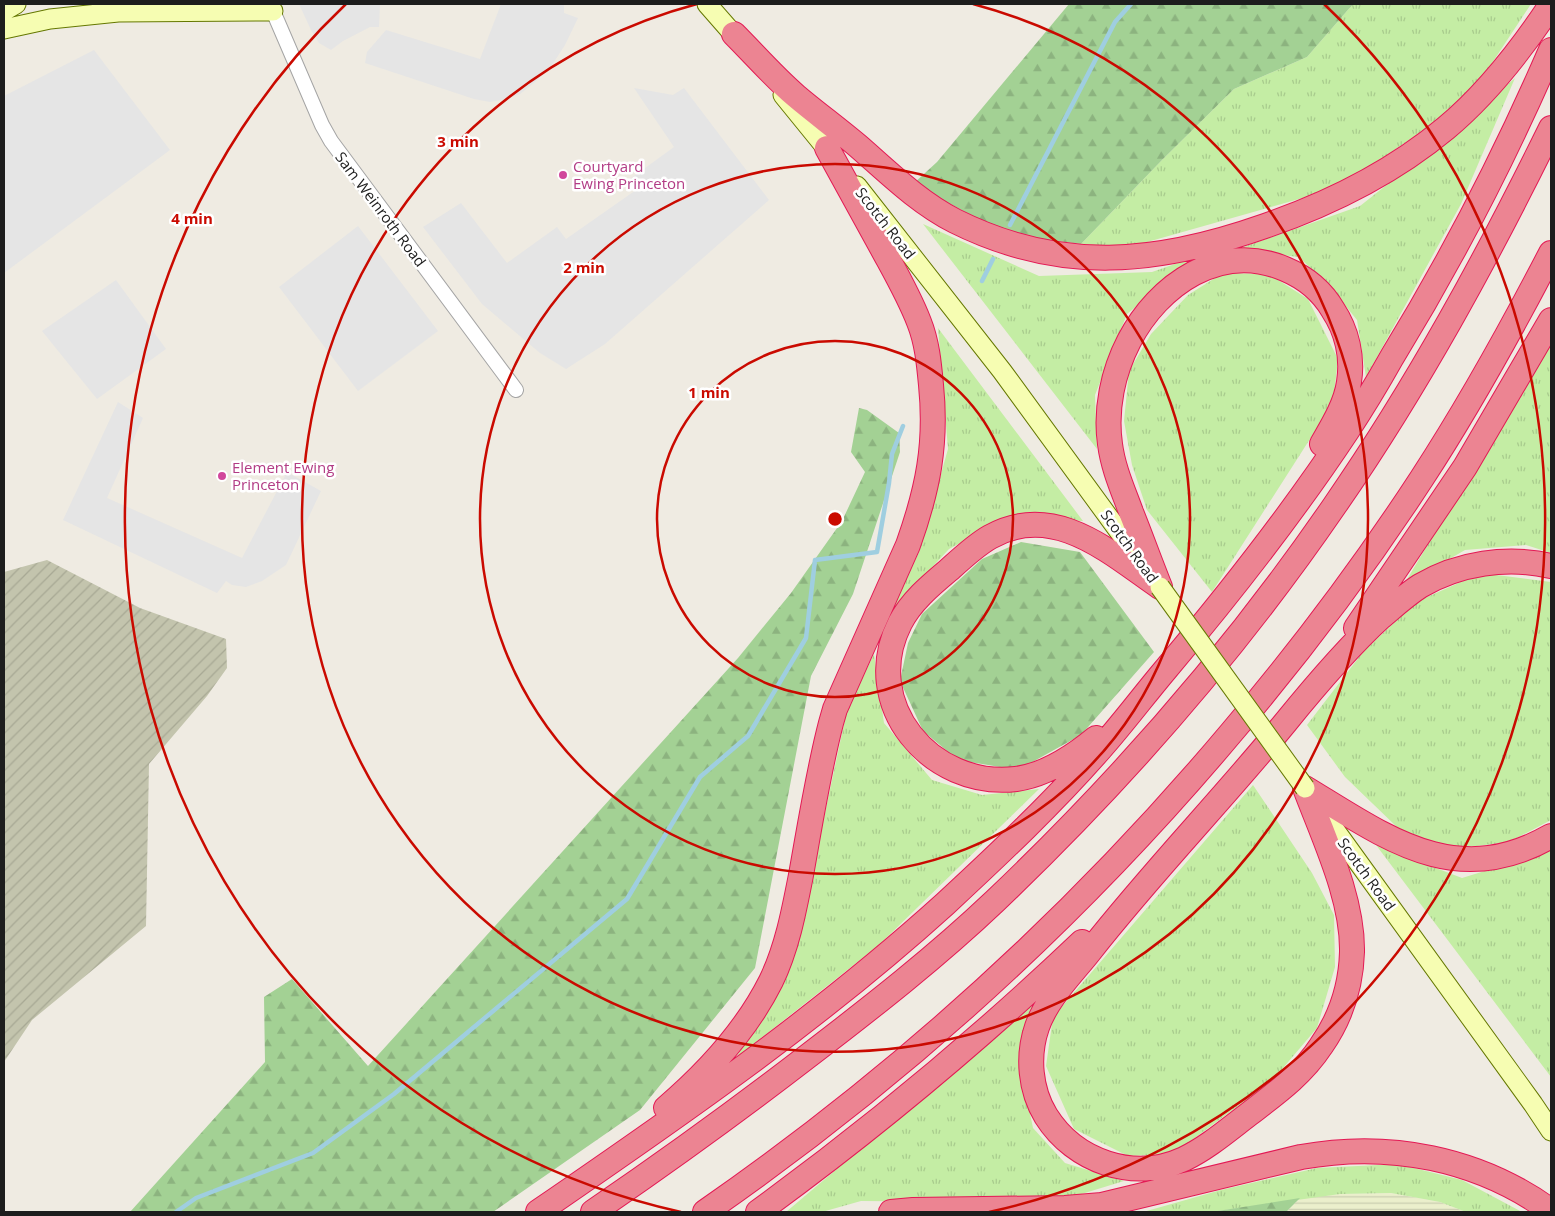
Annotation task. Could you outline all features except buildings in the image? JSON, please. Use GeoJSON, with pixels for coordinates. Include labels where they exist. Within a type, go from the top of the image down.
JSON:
{"type":"FeatureCollection","features":[{"type":"Feature","properties":{"kind":"highway"},"geometry":{"type":"LineString","coordinates":[[734,34],[795,95],[856,144],[905,188],[948,217],[987,235],[1035,249],[1091,258],[1128,258],[1180,251],[1243,234],[1305,212],[1343,195],[1386,172],[1446,128],[1478,99],[1515,56],[1551,5]]}},
{"type":"Feature","properties":{"kind":"highway"},"geometry":{"type":"LineString","coordinates":[[538,1212],[671,1121],[771,1048],[903,940],[985,867],[1099,751],[1206,621],[1321,470],[1350,427],[1409,330],[1468,226],[1551,50]]}},
{"type":"Feature","properties":{"kind":"highway"},"geometry":{"type":"LineString","coordinates":[[593,1212],[731,1116],[898,985],[994,901],[1067,830],[1134,758],[1218,662],[1280,582],[1337,502],[1390,421],[1471,284],[1551,128]]}},
{"type":"Feature","properties":{"kind":"highway"},"geometry":{"type":"LineString","coordinates":[[533,1212],[631,1138],[698,1079],[733,1041],[764,995],[789,930],[830,723],[905,553],[925,491],[931,456],[934,414],[924,338],[901,283],[827,148]]}},
{"type":"Feature","properties":{"kind":"highway"},"geometry":{"type":"LineString","coordinates":[[706,1212],[840,1112],[987,989],[1086,894],[1144,833],[1204,765],[1283,672],[1365,561],[1422,478],[1516,319],[1551,253]]}},
{"type":"Feature","properties":{"kind":"highway"},"geometry":{"type":"LineString","coordinates":[[1160,587],[1117,476],[1110,444],[1108,421],[1114,378],[1121,357],[1137,326],[1167,291],[1186,277],[1207,267],[1222,263],[1245,261],[1260,262],[1280,267],[1300,277],[1318,290],[1332,307],[1342,326],[1348,347],[1350,368],[1346,394],[1329,433],[1295,493],[1233,586]]}},
{"type":"Feature","properties":{"kind":"highway"},"geometry":{"type":"LineString","coordinates":[[1305,788],[1344,897],[1350,925],[1352,954],[1345,997],[1339,1014],[1322,1045],[1305,1067],[1284,1087],[1186,1158],[1151,1168],[1129,1168],[1108,1164],[1088,1156],[1070,1143],[1051,1123],[1041,1106],[1034,1088],[1032,1050],[1038,1025],[1050,1002],[1105,931],[1241,776],[1319,680],[1465,467],[1551,320]]}},
{"type":"Feature","properties":{"kind":"highway"},"geometry":{"type":"LineString","coordinates":[[1160,587],[1090,539],[1074,532],[1058,528],[1034,526],[1006,530],[987,539],[963,557],[911,606],[902,619],[894,638],[889,659],[889,673],[891,694],[898,714],[905,728],[920,746],[937,760],[958,771],[980,778],[995,780],[1026,777],[1041,773],[1064,761],[1100,735],[1130,708],[1161,675]]}},
{"type":"Feature","properties":{"kind":"highway"},"geometry":{"type":"LineString","coordinates":[[1319,680],[1366,631],[1400,600],[1432,580],[1463,568],[1485,564],[1527,562],[1551,566]]}},
{"type":"Feature","properties":{"kind":"highway"},"geometry":{"type":"LineString","coordinates":[[1305,788],[1389,839],[1435,856],[1457,859],[1488,858],[1517,850],[1551,836]]}},
{"type":"Feature","properties":{"kind":"highway"},"geometry":{"type":"LineString","coordinates":[[758,1212],[876,1123],[956,1057],[1081,943],[1171,855]]}},
{"type":"Feature","properties":{"kind":"highway"},"geometry":{"type":"LineString","coordinates":[[891,1212],[1065,1208],[1102,1205],[1301,1157],[1359,1150],[1385,1151],[1445,1161],[1508,1185],[1551,1210]]}},
{"type":"Feature","properties":{"kind":"main road"},"geometry":{"type":"LineString","coordinates":[[4,11],[16,4]]}},
{"type":"Feature","properties":{"kind":"main road","name":"Scotch Road"},"geometry":{"type":"LineString","coordinates":[[707,4],[734,34],[827,148],[1002,371],[1160,587],[1551,1131]]}},
{"type":"Feature","properties":{"kind":"main road"},"geometry":{"type":"LineString","coordinates":[[4,29],[50,19],[118,12],[273,11]]}},
{"type":"Feature","properties":{"kind":"main road","name":"Scotch Road"},"geometry":{"type":"LineString","coordinates":[[1533,1104],[1551,1126]]}},
{"type":"Feature","properties":{"kind":"street","name":"Sam Weinroth Road"},"geometry":{"type":"LineString","coordinates":[[273,11],[322,125],[339,153],[516,390]]}},
{"type":"Feature","properties":{"kind":"shaded area"},"geometry":{"type":"Polygon","coordinates":[[[299,4],[380,4],[379,27],[370,27],[343,41],[331,50],[319,43],[299,4]]]}},
{"type":"Feature","properties":{"kind":"shaded area"},"geometry":{"type":"Polygon","coordinates":[[[501,4],[564,4],[564,13],[578,18],[565,45],[552,65],[520,94],[490,102],[474,99],[365,63],[367,52],[386,30],[480,59],[501,4]]]}},
{"type":"Feature","properties":{"kind":"shaded area"},"geometry":{"type":"Polygon","coordinates":[[[94,50],[170,150],[4,273],[4,96],[94,50]]]}},
{"type":"Feature","properties":{"kind":"shaded area"},"geometry":{"type":"Polygon","coordinates":[[[634,88],[673,95],[684,88],[769,200],[605,344],[566,369],[540,353],[482,304],[423,227],[461,203],[507,263],[557,227],[566,239],[636,190],[630,179],[674,147],[634,88]]]}},
{"type":"Feature","properties":{"kind":"shaded area"},"geometry":{"type":"Polygon","coordinates":[[[358,226],[438,331],[358,391],[279,287],[358,226]]]}},
{"type":"Feature","properties":{"kind":"shaded area"},"geometry":{"type":"Polygon","coordinates":[[[116,280],[166,349],[97,399],[42,331],[116,280]]]}},
{"type":"Feature","properties":{"kind":"shaded area"},"geometry":{"type":"Polygon","coordinates":[[[118,402],[143,418],[107,498],[242,558],[287,472],[321,491],[286,565],[262,581],[246,587],[232,585],[226,581],[217,593],[63,520],[118,402]]]}},
{"type":"Feature","properties":{"kind":"shaded area"},"geometry":{"type":"Polygon","coordinates":[[[47,560],[140,608],[226,639],[227,668],[207,696],[149,764],[146,926],[32,1020],[4,1062],[4,572],[47,560]]]}},
{"type":"Feature","properties":{"kind":"shaded area"},"geometry":{"type":"Polygon","coordinates":[[[1391,1193],[1440,1202],[1466,1212],[1286,1212],[1300,1198],[1340,1194],[1391,1193]]]}},
{"type":"Feature","properties":{"kind":"green space"},"geometry":{"type":"Polygon","coordinates":[[[1069,4],[1353,4],[1307,57],[1234,89],[1081,244],[1008,235],[913,184],[937,162],[1069,4]]]}},
{"type":"Feature","properties":{"kind":"green space"},"geometry":{"type":"Polygon","coordinates":[[[1353,4],[1531,4],[1467,101],[1338,188],[1126,248],[1081,244],[1234,89],[1307,57],[1353,4]]]}},
{"type":"Feature","properties":{"kind":"green space"},"geometry":{"type":"Polygon","coordinates":[[[1515,78],[1461,204],[1366,377],[1357,320],[1331,288],[1299,257],[1235,250],[1360,206],[1465,123],[1515,78]]]}},
{"type":"Feature","properties":{"kind":"green space"},"geometry":{"type":"Polygon","coordinates":[[[923,224],[1039,276],[1152,272],[1198,256],[1127,314],[1095,395],[1097,449],[923,224]]]}},
{"type":"Feature","properties":{"kind":"green space"},"geometry":{"type":"Polygon","coordinates":[[[1223,273],[1269,274],[1308,299],[1338,359],[1333,403],[1212,592],[1147,510],[1132,465],[1124,421],[1129,371],[1151,334],[1188,295],[1223,273]]]}},
{"type":"Feature","properties":{"kind":"green space"},"geometry":{"type":"Polygon","coordinates":[[[938,328],[1083,521],[1010,517],[949,549],[890,613],[919,552],[948,449],[938,328]]]}},
{"type":"Feature","properties":{"kind":"green space"},"geometry":{"type":"Polygon","coordinates":[[[1551,340],[1551,553],[1526,545],[1465,550],[1403,586],[1551,340]]]}},
{"type":"Feature","properties":{"kind":"green space"},"geometry":{"type":"Polygon","coordinates":[[[859,408],[867,410],[899,433],[900,452],[853,594],[811,676],[755,968],[640,1110],[493,1212],[130,1212],[265,1062],[264,997],[292,979],[368,1066],[738,658],[791,593],[842,521],[865,472],[851,452],[859,408]]]}},
{"type":"Feature","properties":{"kind":"green space"},"geometry":{"type":"Polygon","coordinates":[[[1021,542],[1080,552],[1154,652],[1081,735],[1018,770],[958,760],[923,731],[900,681],[908,643],[922,614],[982,559],[1021,542]]]}},
{"type":"Feature","properties":{"kind":"green space"},"geometry":{"type":"Polygon","coordinates":[[[1481,573],[1551,582],[1551,820],[1509,842],[1444,850],[1400,830],[1345,777],[1307,725],[1363,652],[1416,602],[1481,573]]]}},
{"type":"Feature","properties":{"kind":"green space"},"geometry":{"type":"Polygon","coordinates":[[[874,654],[884,723],[932,780],[982,795],[1039,789],[879,945],[736,1058],[794,958],[847,710],[874,654]]]}},
{"type":"Feature","properties":{"kind":"green space"},"geometry":{"type":"Polygon","coordinates":[[[1253,785],[1312,873],[1334,915],[1335,967],[1317,1028],[1272,1081],[1173,1154],[1128,1156],[1074,1129],[1046,1066],[1053,1017],[1253,785]]]}},
{"type":"Feature","properties":{"kind":"green space"},"geometry":{"type":"Polygon","coordinates":[[[1376,845],[1462,878],[1537,855],[1551,846],[1551,1077],[1376,845]]]}},
{"type":"Feature","properties":{"kind":"green space"},"geometry":{"type":"Polygon","coordinates":[[[1037,1000],[1021,1070],[1033,1128],[1065,1163],[1124,1181],[1062,1200],[973,1202],[861,1201],[822,1212],[786,1212],[1037,1000]]]}},
{"type":"Feature","properties":{"kind":"green space"},"geometry":{"type":"Polygon","coordinates":[[[1398,1164],[1462,1180],[1522,1212],[1466,1212],[1440,1202],[1391,1193],[1340,1194],[1211,1212],[1143,1212],[1221,1190],[1317,1168],[1398,1164]]]}},
{"type":"Feature","properties":{"kind":"green space"},"geometry":{"type":"Polygon","coordinates":[[[1300,1198],[1286,1212],[1211,1212],[1300,1198]]]}},
{"type":"Feature","properties":{"kind":"waterway"},"geometry":{"type":"LineString","coordinates":[[1010,225],[1115,22],[1131,4]]}},
{"type":"Feature","properties":{"kind":"waterway"},"geometry":{"type":"LineString","coordinates":[[982,281],[993,259]]}},
{"type":"Feature","properties":{"kind":"waterway"},"geometry":{"type":"LineString","coordinates":[[176,1212],[196,1198],[313,1153],[394,1094],[627,899],[700,777],[748,736],[806,638],[815,560],[877,552],[892,454],[903,426]]}},
{"type":"Feature","properties":{"kind":"place","name":"Courtyard Ewing Princeton"},"geometry":{"type":"Point","coordinates":[563,175]}},
{"type":"Feature","properties":{"kind":"place","name":"Element Ewing Princeton"},"geometry":{"type":"Point","coordinates":[222,476]}}]}
